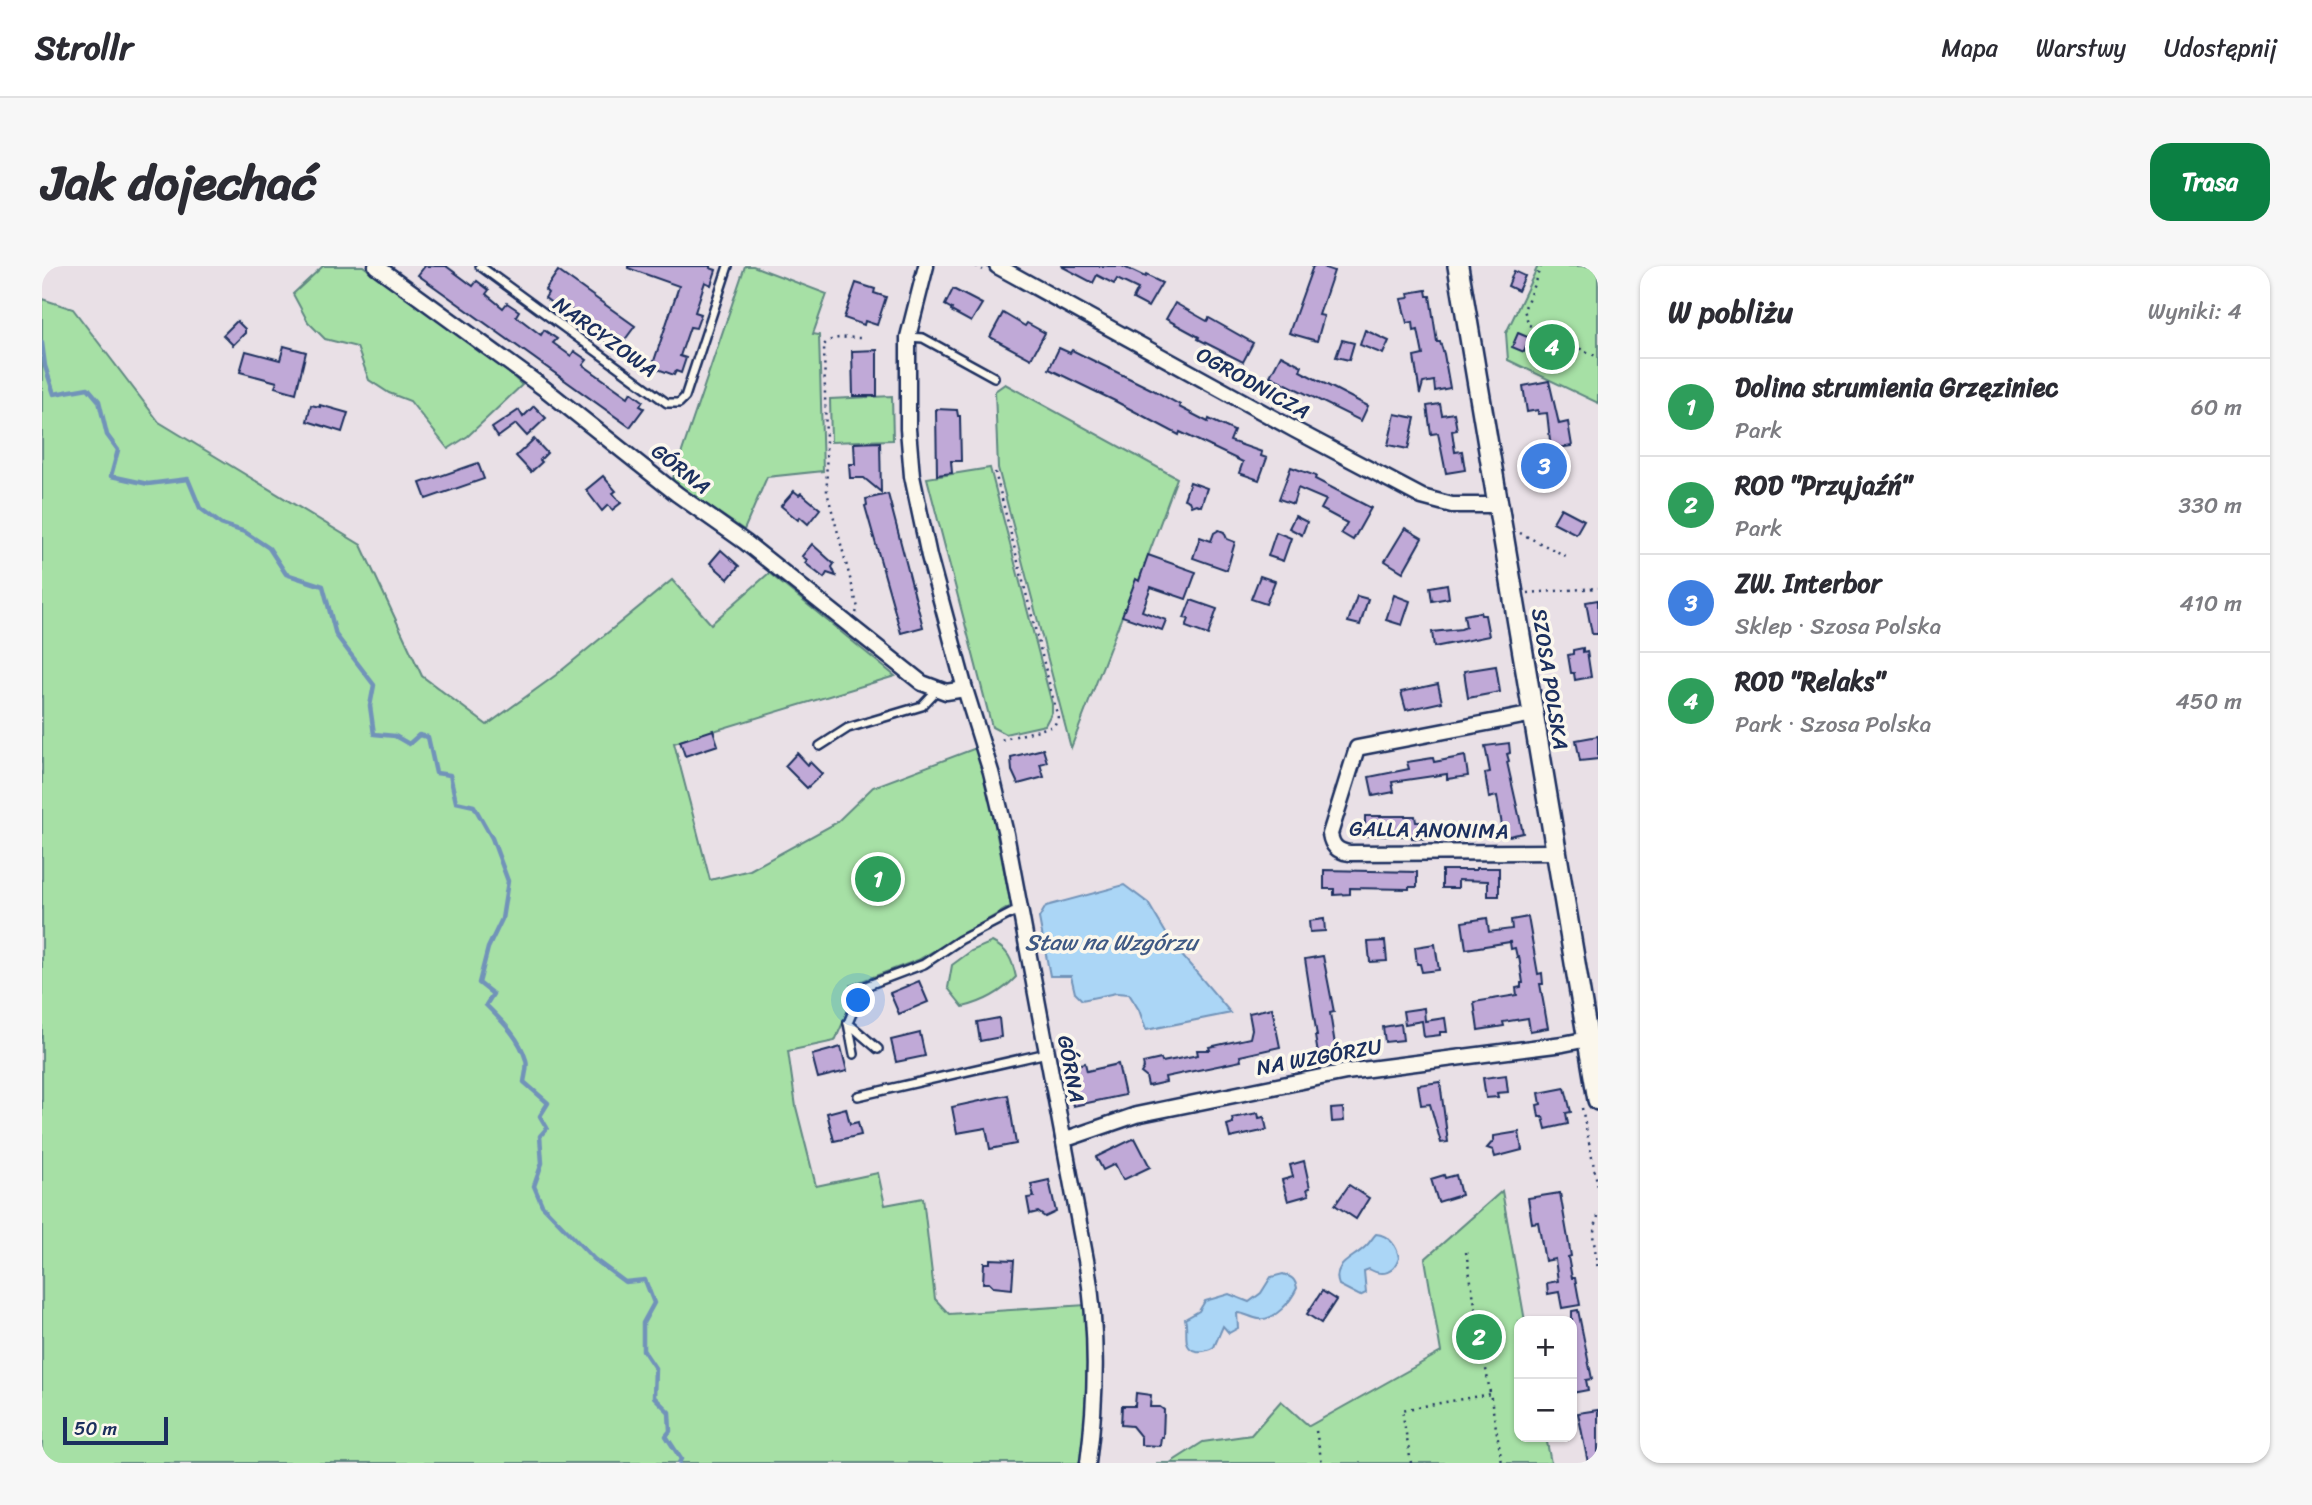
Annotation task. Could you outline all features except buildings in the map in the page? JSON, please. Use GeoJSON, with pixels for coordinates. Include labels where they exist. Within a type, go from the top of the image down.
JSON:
{"type":"FeatureCollection","features":[{"type":"Feature","properties":{"kind":"street","name":"GÓRNA"},"geometry":{"type":"LineString","coordinates":[[376,266],[545,389],[677,494],[745,542],[922,683],[937,690]]}},
{"type":"Feature","properties":{"kind":"street","name":"GÓRNA"},"geometry":{"type":"LineString","coordinates":[[926,266],[908,337],[908,429],[912,476],[924,534],[1006,834],[1094,1309],[1095,1383],[1088,1463]]}},
{"type":"Feature","properties":{"kind":"street","name":"OGRODNICZA"},"geometry":{"type":"LineString","coordinates":[[997,266],[1422,497],[1499,514]]}},
{"type":"Feature","properties":{"kind":"street","name":"SZOSA POLSKA"},"geometry":{"type":"LineString","coordinates":[[1458,266],[1555,852],[1593,1037],[1598,1100]]}},
{"type":"Feature","properties":{"kind":"street"},"geometry":{"type":"LineString","coordinates":[[937,690],[965,689]]}},
{"type":"Feature","properties":{"kind":"street","name":"GALLA ANONIMA"},"geometry":{"type":"LineString","coordinates":[[1533,714],[1357,748],[1330,834],[1336,849],[1349,853],[1555,852]]}},
{"type":"Feature","properties":{"kind":"street","name":"NA WZGÓRZU"},"geometry":{"type":"LineString","coordinates":[[1063,1138],[1136,1115],[1346,1072],[1563,1044],[1593,1037]]}},
{"type":"Feature","properties":{"kind":"lane","name":"NARCYZOWA"},"geometry":{"type":"LineString","coordinates":[[480,266],[667,403],[679,403],[685,397],[728,266]]}},
{"type":"Feature","properties":{"kind":"lane"},"geometry":{"type":"LineString","coordinates":[[908,337],[923,338],[994,377]]}},
{"type":"Feature","properties":{"kind":"lane"},"geometry":{"type":"LineString","coordinates":[[820,746],[848,728],[922,706],[937,690]]}},
{"type":"Feature","properties":{"kind":"lane"},"geometry":{"type":"LineString","coordinates":[[854,1054],[848,1023],[863,987],[924,964],[960,940],[1020,911]]}},
{"type":"Feature","properties":{"kind":"lane"},"geometry":{"type":"LineString","coordinates":[[848,1023],[878,1049]]}},
{"type":"Feature","properties":{"kind":"lane"},"geometry":{"type":"LineString","coordinates":[[858,1096],[1047,1053]]}},
{"type":"Feature","properties":{"kind":"path"},"geometry":{"type":"LineString","coordinates":[[1541,266],[1524,310],[1529,325],[1598,357]]}},
{"type":"Feature","properties":{"kind":"path"},"geometry":{"type":"LineString","coordinates":[[847,624],[858,608],[827,492],[824,345],[832,339],[863,338]]}},
{"type":"Feature","properties":{"kind":"path"},"geometry":{"type":"LineString","coordinates":[[983,745],[1054,726],[1058,718],[995,472]]}},
{"type":"Feature","properties":{"kind":"path"},"geometry":{"type":"LineString","coordinates":[[1499,514],[1570,558]]}},
{"type":"Feature","properties":{"kind":"path"},"geometry":{"type":"LineString","coordinates":[[1535,592],[1598,588]]}},
{"type":"Feature","properties":{"kind":"path"},"geometry":{"type":"LineString","coordinates":[[1584,1118],[1598,1187]]}},
{"type":"Feature","properties":{"kind":"path"},"geometry":{"type":"LineString","coordinates":[[1598,1216],[1593,1235],[1598,1270]]}},
{"type":"Feature","properties":{"kind":"path"},"geometry":{"type":"LineString","coordinates":[[1466,1252],[1502,1463]]}},
{"type":"Feature","properties":{"kind":"path"},"geometry":{"type":"LineString","coordinates":[[1411,1463],[1402,1410],[1490,1395]]}},
{"type":"Feature","properties":{"kind":"path"},"geometry":{"type":"LineString","coordinates":[[1316,1431],[1322,1463]]}},
{"type":"Feature","properties":{"kind":"green space"},"geometry":{"type":"Polygon","coordinates":[[[323,266],[363,266],[505,369],[522,385],[468,436],[448,449],[410,401],[389,393],[369,380],[357,347],[325,339],[308,322],[293,294],[323,266]]]}},
{"type":"Feature","properties":{"kind":"green space"},"geometry":{"type":"Polygon","coordinates":[[[745,266],[753,266],[827,294],[813,334],[819,335],[823,471],[767,477],[744,530],[672,481],[745,266]]]}},
{"type":"Feature","properties":{"kind":"green space"},"geometry":{"type":"Polygon","coordinates":[[[1538,266],[1598,266],[1598,403],[1508,360],[1506,333],[1538,266]]]}},
{"type":"Feature","properties":{"kind":"green space"},"geometry":{"type":"Polygon","coordinates":[[[42,299],[73,309],[159,422],[361,545],[422,676],[487,725],[556,675],[672,580],[711,624],[769,573],[895,676],[674,743],[710,880],[750,870],[836,823],[873,787],[976,748],[983,765],[1011,906],[918,960],[851,985],[854,997],[835,1041],[788,1051],[796,1107],[816,1186],[878,1173],[885,1205],[923,1198],[935,1299],[949,1314],[1086,1305],[1089,1364],[1082,1463],[42,1463],[42,299]]]}},
{"type":"Feature","properties":{"kind":"green space"},"geometry":{"type":"Polygon","coordinates":[[[1005,384],[1177,478],[1071,748],[998,468],[995,391],[1005,384]]]}},
{"type":"Feature","properties":{"kind":"green space"},"geometry":{"type":"Polygon","coordinates":[[[892,396],[893,440],[831,442],[830,399],[892,396]]]}},
{"type":"Feature","properties":{"kind":"green space"},"geometry":{"type":"Polygon","coordinates":[[[990,468],[1052,704],[1052,712],[1045,725],[1005,734],[992,727],[927,478],[990,468]]]}},
{"type":"Feature","properties":{"kind":"green space"},"geometry":{"type":"Polygon","coordinates":[[[992,942],[1009,956],[1016,977],[992,996],[963,1007],[948,988],[952,965],[971,951],[992,942]]]}},
{"type":"Feature","properties":{"kind":"green space"},"geometry":{"type":"Polygon","coordinates":[[[1502,1191],[1524,1316],[1514,1316],[1514,1442],[1547,1442],[1551,1463],[1170,1463],[1203,1442],[1251,1435],[1281,1401],[1309,1426],[1441,1352],[1425,1259],[1502,1191]]]}},
{"type":"Feature","properties":{"kind":"water","name":"Staw na Wzgórzu"},"geometry":{"type":"Polygon","coordinates":[[[1124,885],[1148,903],[1173,945],[1231,1013],[1146,1030],[1139,1010],[1129,994],[1116,993],[1082,1000],[1075,993],[1071,976],[1050,976],[1039,918],[1046,906],[1124,885]]]}},
{"type":"Feature","properties":{"kind":"water"},"geometry":{"type":"Polygon","coordinates":[[[1376,1234],[1385,1236],[1392,1242],[1399,1258],[1387,1272],[1379,1273],[1369,1269],[1364,1271],[1366,1293],[1360,1296],[1339,1285],[1338,1272],[1344,1263],[1367,1245],[1376,1234]]]}},
{"type":"Feature","properties":{"kind":"water"},"geometry":{"type":"Polygon","coordinates":[[[1283,1274],[1293,1279],[1297,1288],[1287,1304],[1276,1313],[1271,1317],[1259,1319],[1237,1313],[1238,1328],[1229,1333],[1223,1326],[1214,1347],[1201,1351],[1191,1349],[1186,1338],[1185,1319],[1199,1311],[1205,1301],[1229,1294],[1249,1302],[1261,1293],[1271,1277],[1283,1274]]]}},
{"type":"Feature","properties":{"kind":"waterway"},"geometry":{"type":"LineString","coordinates":[[42,343],[45,366],[54,394],[88,388],[99,401],[107,435],[118,450],[111,476],[148,484],[188,479],[200,508],[221,524],[245,532],[269,548],[286,574],[323,586],[336,635],[374,685],[370,706],[374,734],[395,736],[409,744],[419,735],[428,737],[436,773],[450,775],[456,802],[474,806],[492,838],[508,881],[502,919],[488,948],[479,983],[493,994],[486,1005],[509,1030],[523,1052],[527,1065],[524,1082],[548,1103],[540,1116],[547,1128],[540,1136],[542,1163],[534,1186],[542,1205],[594,1259],[625,1282],[645,1280],[654,1303],[643,1323],[643,1350],[655,1368],[654,1397],[669,1412],[670,1431],[666,1436],[681,1459],[679,1463]]}},
{"type":"Feature","properties":{"kind":"place","name":"ROD \"Relaks\""},"geometry":{"type":"Point","coordinates":[1552,347]}},
{"type":"Feature","properties":{"kind":"place","name":"ZW. Interbor"},"geometry":{"type":"Point","coordinates":[1544,466]}},
{"type":"Feature","properties":{"kind":"place","name":"Dolina strumienia Grzęziniec"},"geometry":{"type":"Point","coordinates":[878,879]}},
{"type":"Feature","properties":{"kind":"place","name":"ROD \"Przyjaźń\""},"geometry":{"type":"Point","coordinates":[1479,1337]}}]}
